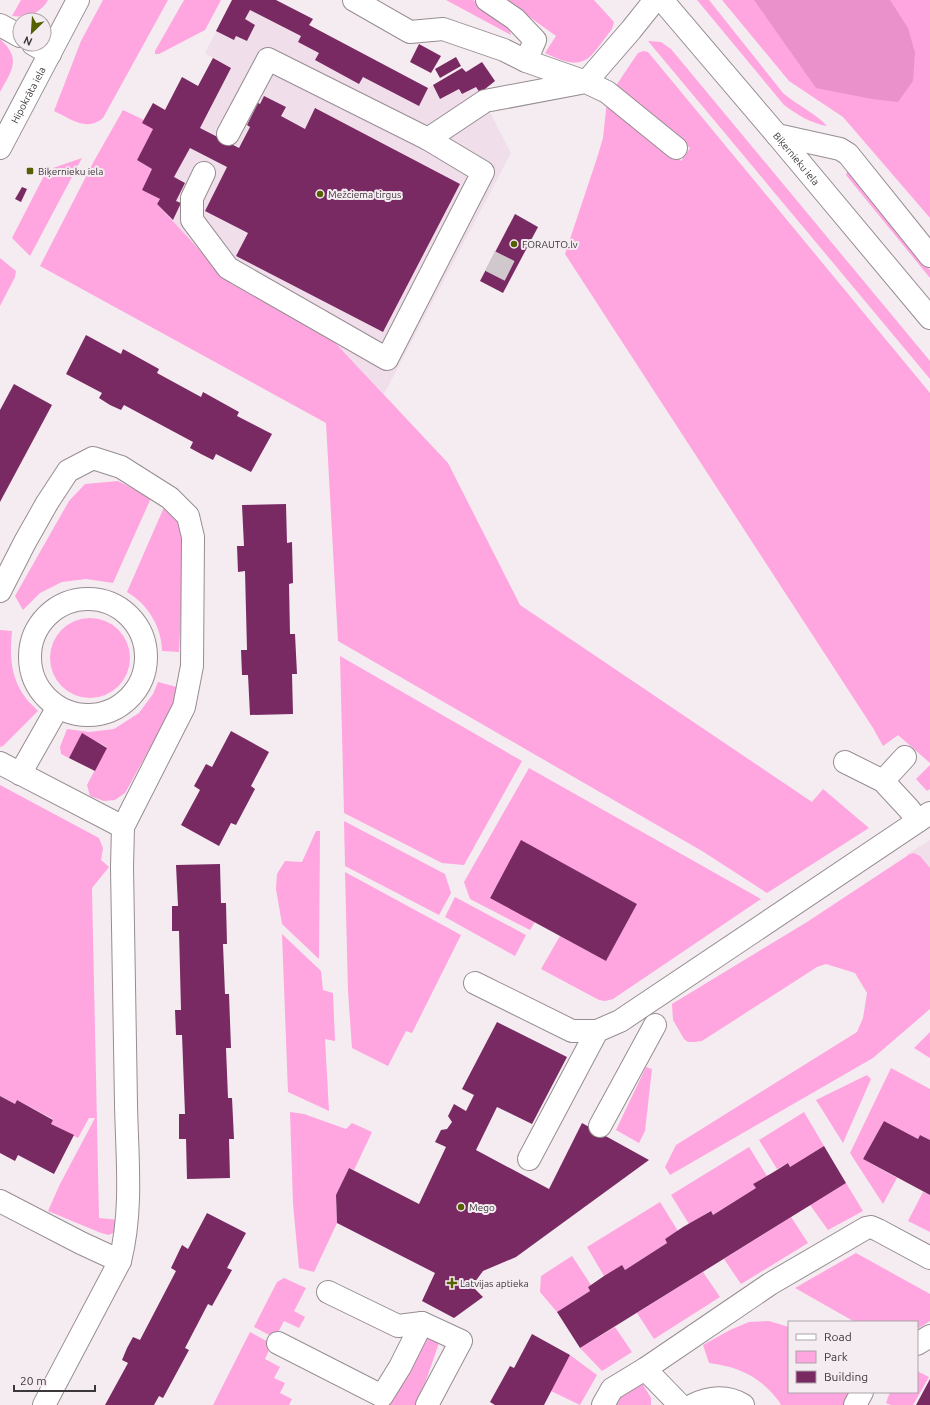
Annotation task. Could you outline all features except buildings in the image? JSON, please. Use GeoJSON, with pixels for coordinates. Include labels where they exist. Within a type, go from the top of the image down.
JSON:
{"type":"FeatureCollection","features":[{"type":"Feature","properties":{"kind":"street","name":"Hipokrāta iela"},"geometry":{"type":"LineString","coordinates":[[52,35],[78,0]]}},
{"type":"Feature","properties":{"kind":"street"},"geometry":{"type":"LineString","coordinates":[[354,0],[410,32],[443,29],[504,50],[526,61],[586,82],[607,92],[676,148]]}},
{"type":"Feature","properties":{"kind":"street"},"geometry":{"type":"LineString","coordinates":[[487,0],[515,19],[535,40],[526,61]]}},
{"type":"Feature","properties":{"kind":"street"},"geometry":{"type":"LineString","coordinates":[[428,140],[485,101],[586,82],[655,0]]}},
{"type":"Feature","properties":{"kind":"street","name":"Biķernieku iela"},"geometry":{"type":"LineString","coordinates":[[662,0],[930,318]]}},
{"type":"Feature","properties":{"kind":"street"},"geometry":{"type":"LineString","coordinates":[[0,25],[12,32]]}},
{"type":"Feature","properties":{"kind":"street","name":"Hipokrāta iela"},"geometry":{"type":"LineString","coordinates":[[0,148],[41,52]]}},
{"type":"Feature","properties":{"kind":"street"},"geometry":{"type":"LineString","coordinates":[[204,173],[192,198],[192,220],[228,268],[387,358],[483,172],[428,140],[268,59],[228,134]]}},
{"type":"Feature","properties":{"kind":"street"},"geometry":{"type":"LineString","coordinates":[[777,135],[846,144],[848,154],[908,218],[930,256]]}},
{"type":"Feature","properties":{"kind":"street"},"geometry":{"type":"LineString","coordinates":[[0,591],[36,522],[68,471],[93,458],[120,467],[127,471],[170,498],[188,516],[193,537],[192,666],[184,707],[123,827],[122,875],[126,1110],[130,1188],[127,1224],[120,1261],[44,1405]]}},
{"type":"Feature","properties":{"kind":"street"},"geometry":{"type":"LineString","coordinates":[[82,600],[98,600],[114,605],[127,614],[136,625],[143,638],[146,652],[142,680],[135,692],[125,702],[113,710],[99,714],[85,715],[71,713],[58,706],[46,696],[37,683],[31,668],[30,652],[34,637],[42,623],[53,611],[67,604],[82,600]]}},
{"type":"Feature","properties":{"kind":"street"},"geometry":{"type":"LineString","coordinates":[[20,774],[58,706]]}},
{"type":"Feature","properties":{"kind":"street"},"geometry":{"type":"LineString","coordinates":[[883,781],[905,757]]}},
{"type":"Feature","properties":{"kind":"street"},"geometry":{"type":"LineString","coordinates":[[475,983],[572,1031],[597,1030],[620,1021],[924,817],[909,809],[883,781],[845,762]]}},
{"type":"Feature","properties":{"kind":"street"},"geometry":{"type":"LineString","coordinates":[[0,763],[123,827]]}},
{"type":"Feature","properties":{"kind":"street"},"geometry":{"type":"LineString","coordinates":[[600,1126],[655,1026]]}},
{"type":"Feature","properties":{"kind":"street"},"geometry":{"type":"LineString","coordinates":[[530,1159],[597,1030]]}},
{"type":"Feature","properties":{"kind":"street"},"geometry":{"type":"LineString","coordinates":[[0,1201],[81,1243],[120,1261]]}},
{"type":"Feature","properties":{"kind":"street"},"geometry":{"type":"LineString","coordinates":[[603,1405],[612,1389],[645,1369],[770,1284],[866,1228],[878,1230],[930,1258]]}},
{"type":"Feature","properties":{"kind":"street"},"geometry":{"type":"LineString","coordinates":[[328,1292],[398,1326],[422,1323],[461,1341],[427,1405]]}},
{"type":"Feature","properties":{"kind":"street"},"geometry":{"type":"LineString","coordinates":[[278,1343],[382,1396],[400,1367],[422,1323]]}},
{"type":"Feature","properties":{"kind":"street"},"geometry":{"type":"LineString","coordinates":[[918,1343],[930,1336]]}},
{"type":"Feature","properties":{"kind":"street"},"geometry":{"type":"LineString","coordinates":[[645,1369],[680,1405]]}},
{"type":"Feature","properties":{"kind":"street"},"geometry":{"type":"LineString","coordinates":[[855,1405],[861,1393]]}},
{"type":"Feature","properties":{"kind":"street"},"geometry":{"type":"LineString","coordinates":[[693,1405],[702,1400],[727,1398],[743,1405]]}},
{"type":"Feature","properties":{"kind":"shaded area","name":"Mežciema tirgus"},"geometry":{"type":"Polygon","coordinates":[[[232,0],[313,19],[310,26],[428,88],[462,68],[466,72],[482,62],[495,81],[480,93],[511,153],[384,394],[326,333],[230,283],[157,204],[159,199],[142,190],[137,160],[153,129],[142,123],[153,103],[165,109],[182,77],[198,86],[213,58],[205,53],[232,0]]]}},
{"type":"Feature","properties":{"kind":"shaded area"},"geometry":{"type":"Polygon","coordinates":[[[754,0],[890,0],[908,28],[915,53],[913,81],[898,102],[872,99],[816,88],[754,0]]]}},
{"type":"Feature","properties":{"kind":"shaded area"},"geometry":{"type":"Polygon","coordinates":[[[930,840],[930,883],[906,855],[930,840]]]}},
{"type":"Feature","properties":{"kind":"green space"},"geometry":{"type":"Polygon","coordinates":[[[21,0],[48,0],[42,8],[36,12],[14,12],[21,0]]]}},
{"type":"Feature","properties":{"kind":"green space"},"geometry":{"type":"Polygon","coordinates":[[[103,0],[168,0],[103,118],[91,124],[79,123],[54,111],[81,41],[103,0]]]}},
{"type":"Feature","properties":{"kind":"green space"},"geometry":{"type":"Polygon","coordinates":[[[184,0],[221,0],[205,30],[159,54],[155,54],[155,51],[184,0]]]}},
{"type":"Feature","properties":{"kind":"green space"},"geometry":{"type":"Polygon","coordinates":[[[446,0],[473,0],[508,24],[511,35],[446,0]]]}},
{"type":"Feature","properties":{"kind":"green space"},"geometry":{"type":"Polygon","coordinates":[[[506,0],[594,0],[614,22],[612,29],[591,55],[585,60],[569,62],[545,53],[556,36],[506,0]]]}},
{"type":"Feature","properties":{"kind":"green space"},"geometry":{"type":"Polygon","coordinates":[[[697,0],[709,0],[783,93],[817,117],[827,126],[804,118],[784,105],[697,0]]]}},
{"type":"Feature","properties":{"kind":"green space"},"geometry":{"type":"Polygon","coordinates":[[[722,0],[930,0],[930,218],[843,117],[789,81],[722,0]]]}},
{"type":"Feature","properties":{"kind":"green space"},"geometry":{"type":"Polygon","coordinates":[[[0,39],[11,53],[13,65],[0,92],[0,39]]]}},
{"type":"Feature","properties":{"kind":"green space"},"geometry":{"type":"Polygon","coordinates":[[[648,41],[661,42],[671,49],[930,361],[930,379],[648,41]]]}},
{"type":"Feature","properties":{"kind":"green space"},"geometry":{"type":"Polygon","coordinates":[[[643,51],[648,52],[930,393],[930,763],[898,735],[883,746],[873,728],[565,254],[603,138],[607,101],[681,161],[690,148],[615,87],[638,53],[643,51]]]}},
{"type":"Feature","properties":{"kind":"green space"},"geometry":{"type":"Polygon","coordinates":[[[123,110],[144,120],[153,129],[137,160],[152,169],[142,190],[160,199],[157,204],[230,283],[326,333],[448,463],[520,605],[812,802],[823,789],[869,828],[767,893],[702,851],[338,641],[326,423],[40,266],[94,161],[123,110]]]}},
{"type":"Feature","properties":{"kind":"green space"},"geometry":{"type":"Polygon","coordinates":[[[82,158],[30,256],[12,238],[47,170],[82,158]]]}},
{"type":"Feature","properties":{"kind":"green space"},"geometry":{"type":"Polygon","coordinates":[[[847,172],[851,173],[930,270],[930,278],[846,175],[847,172]]]}},
{"type":"Feature","properties":{"kind":"green space"},"geometry":{"type":"Polygon","coordinates":[[[0,258],[16,271],[15,277],[0,306],[0,258]]]}},
{"type":"Feature","properties":{"kind":"green space"},"geometry":{"type":"Polygon","coordinates":[[[118,481],[151,498],[113,583],[86,579],[62,582],[40,593],[23,610],[15,596],[69,501],[85,484],[118,481]]]}},
{"type":"Feature","properties":{"kind":"green space"},"geometry":{"type":"Polygon","coordinates":[[[165,505],[182,523],[183,571],[179,652],[162,651],[159,634],[152,617],[135,597],[127,592],[165,505]]]}},
{"type":"Feature","properties":{"kind":"green space"},"geometry":{"type":"Polygon","coordinates":[[[90,618],[105,621],[118,630],[127,643],[130,658],[127,673],[118,686],[105,695],[90,698],[75,695],[62,686],[53,673],[50,658],[53,643],[62,630],[75,621],[90,618]]]}},
{"type":"Feature","properties":{"kind":"green space"},"geometry":{"type":"Polygon","coordinates":[[[0,630],[12,631],[11,657],[16,681],[26,699],[38,711],[3,746],[0,747],[0,630]]]}},
{"type":"Feature","properties":{"kind":"green space"},"geometry":{"type":"Polygon","coordinates":[[[340,656],[522,761],[464,865],[442,863],[344,813],[340,656]]]}},
{"type":"Feature","properties":{"kind":"green space"},"geometry":{"type":"Polygon","coordinates":[[[158,682],[177,687],[173,704],[125,793],[115,800],[104,801],[90,796],[87,785],[107,747],[82,734],[69,758],[61,754],[60,747],[67,729],[89,732],[114,729],[139,713],[153,694],[158,682]]]}},
{"type":"Feature","properties":{"kind":"green space"},"geometry":{"type":"Polygon","coordinates":[[[930,765],[930,789],[927,791],[916,779],[930,765]]]}},
{"type":"Feature","properties":{"kind":"green space"},"geometry":{"type":"Polygon","coordinates":[[[529,768],[761,899],[613,999],[605,1001],[599,1000],[541,969],[560,936],[606,961],[637,904],[522,841],[490,897],[535,922],[530,930],[470,899],[464,882],[529,768]]]}},
{"type":"Feature","properties":{"kind":"green space"},"geometry":{"type":"Polygon","coordinates":[[[0,785],[99,838],[103,848],[101,860],[109,867],[92,888],[99,1218],[120,1220],[115,1232],[109,1235],[48,1211],[60,1184],[95,1118],[89,1118],[78,1138],[51,1124],[53,1119],[17,1100],[15,1104],[0,1096],[0,785]]]}},
{"type":"Feature","properties":{"kind":"green space"},"geometry":{"type":"Polygon","coordinates":[[[344,821],[445,874],[451,893],[439,915],[345,866],[344,821]]]}},
{"type":"Feature","properties":{"kind":"green space"},"geometry":{"type":"Polygon","coordinates":[[[316,831],[320,831],[319,959],[282,924],[276,889],[277,874],[285,861],[302,862],[316,831]]]}},
{"type":"Feature","properties":{"kind":"green space"},"geometry":{"type":"Polygon","coordinates":[[[914,853],[920,856],[930,868],[930,1009],[873,1058],[670,1175],[665,1167],[676,1145],[857,1032],[863,1018],[867,993],[855,973],[826,964],[817,967],[702,1041],[694,1042],[688,1042],[684,1039],[673,1020],[672,1004],[807,922],[910,854],[914,853]]]}},
{"type":"Feature","properties":{"kind":"green space"},"geometry":{"type":"Polygon","coordinates":[[[345,872],[461,935],[412,1033],[406,1031],[388,1066],[352,1048],[348,991],[345,872]]]}},
{"type":"Feature","properties":{"kind":"green space"},"geometry":{"type":"Polygon","coordinates":[[[455,897],[526,935],[515,956],[445,917],[455,897]]]}},
{"type":"Feature","properties":{"kind":"green space"},"geometry":{"type":"Polygon","coordinates":[[[282,934],[321,971],[323,990],[333,993],[335,1041],[325,1039],[329,1111],[288,1092],[282,934]]]}},
{"type":"Feature","properties":{"kind":"green space"},"geometry":{"type":"Polygon","coordinates":[[[930,1032],[930,1058],[914,1048],[930,1032]]]}},
{"type":"Feature","properties":{"kind":"green space"},"geometry":{"type":"Polygon","coordinates":[[[646,1067],[652,1069],[645,1131],[639,1143],[616,1130],[646,1067]]]}},
{"type":"Feature","properties":{"kind":"green space"},"geometry":{"type":"Polygon","coordinates":[[[891,1068],[930,1089],[930,1140],[920,1135],[918,1139],[884,1121],[863,1159],[897,1178],[883,1204],[850,1153],[891,1068]]]}},
{"type":"Feature","properties":{"kind":"green space"},"geometry":{"type":"Polygon","coordinates":[[[867,1075],[871,1079],[843,1143],[816,1100],[867,1075]]]}},
{"type":"Feature","properties":{"kind":"green space"},"geometry":{"type":"Polygon","coordinates":[[[290,1112],[304,1114],[346,1129],[352,1123],[372,1132],[354,1170],[349,1168],[336,1195],[337,1223],[314,1272],[299,1268],[293,1204],[290,1112]]]}},
{"type":"Feature","properties":{"kind":"green space"},"geometry":{"type":"Polygon","coordinates":[[[804,1112],[824,1146],[790,1167],[788,1163],[777,1169],[759,1140],[804,1112]]]}},
{"type":"Feature","properties":{"kind":"green space"},"geometry":{"type":"Polygon","coordinates":[[[749,1147],[767,1176],[753,1184],[756,1188],[713,1215],[710,1211],[689,1224],[671,1195],[749,1147]]]}},
{"type":"Feature","properties":{"kind":"green space"},"geometry":{"type":"Polygon","coordinates":[[[846,1183],[863,1211],[828,1230],[810,1205],[846,1183]]]}},
{"type":"Feature","properties":{"kind":"green space"},"geometry":{"type":"Polygon","coordinates":[[[923,1192],[930,1195],[930,1232],[908,1221],[923,1192]]]}},
{"type":"Feature","properties":{"kind":"green space"},"geometry":{"type":"Polygon","coordinates":[[[660,1202],[678,1231],[665,1239],[667,1243],[625,1270],[622,1266],[604,1276],[587,1247],[660,1202]]]}},
{"type":"Feature","properties":{"kind":"green space"},"geometry":{"type":"Polygon","coordinates":[[[791,1217],[808,1243],[741,1284],[724,1259],[791,1217]]]}},
{"type":"Feature","properties":{"kind":"green space"},"geometry":{"type":"Polygon","coordinates":[[[856,1253],[930,1294],[930,1321],[918,1328],[918,1321],[853,1321],[795,1288],[856,1253]]]}},
{"type":"Feature","properties":{"kind":"green space"},"geometry":{"type":"Polygon","coordinates":[[[572,1256],[591,1285],[588,1287],[590,1291],[557,1312],[540,1292],[541,1276],[572,1256]]]}},
{"type":"Feature","properties":{"kind":"green space"},"geometry":{"type":"Polygon","coordinates":[[[703,1272],[720,1297],[654,1339],[637,1313],[703,1272]]]}},
{"type":"Feature","properties":{"kind":"green space"},"geometry":{"type":"Polygon","coordinates":[[[284,1278],[306,1288],[294,1311],[305,1317],[299,1328],[284,1321],[275,1338],[254,1327],[277,1282],[284,1278]]]}},
{"type":"Feature","properties":{"kind":"green space"},"geometry":{"type":"Polygon","coordinates":[[[769,1321],[788,1327],[788,1393],[848,1393],[849,1400],[847,1405],[781,1405],[765,1386],[751,1376],[727,1366],[709,1363],[703,1345],[730,1330],[749,1322],[769,1321]]]}},
{"type":"Feature","properties":{"kind":"green space"},"geometry":{"type":"Polygon","coordinates":[[[615,1327],[632,1352],[602,1371],[580,1348],[615,1327]]]}},
{"type":"Feature","properties":{"kind":"green space"},"geometry":{"type":"Polygon","coordinates":[[[250,1332],[272,1344],[265,1359],[280,1367],[274,1378],[285,1383],[280,1393],[292,1399],[289,1405],[213,1405],[250,1332]]]}},
{"type":"Feature","properties":{"kind":"green space"},"geometry":{"type":"Polygon","coordinates":[[[427,1334],[440,1340],[421,1395],[416,1405],[389,1405],[405,1378],[427,1334]]]}},
{"type":"Feature","properties":{"kind":"green space"},"geometry":{"type":"Polygon","coordinates":[[[570,1355],[597,1375],[580,1405],[551,1391],[570,1355]]]}},
{"type":"Feature","properties":{"kind":"green space"},"geometry":{"type":"Polygon","coordinates":[[[918,1372],[929,1377],[913,1405],[891,1405],[886,1403],[890,1393],[918,1393],[918,1372]]]}},
{"type":"Feature","properties":{"kind":"green space"},"geometry":{"type":"Polygon","coordinates":[[[642,1383],[651,1398],[651,1405],[613,1405],[620,1392],[642,1383]]]}},
{"type":"Feature","properties":{"kind":"tunnel"},"geometry":{"type":"LineString","coordinates":[[490,261],[514,273]]}},
{"type":"Feature","properties":{"kind":"place","name":"Biķernieku iela"},"geometry":{"type":"Point","coordinates":[30,171]}},
{"type":"Feature","properties":{"kind":"place","name":"Mežciema tirgus"},"geometry":{"type":"Point","coordinates":[320,194]}},
{"type":"Feature","properties":{"kind":"place","name":"FORAUTO.lv"},"geometry":{"type":"Point","coordinates":[514,244]}},
{"type":"Feature","properties":{"kind":"place","name":"Mego"},"geometry":{"type":"Point","coordinates":[461,1207]}},
{"type":"Feature","properties":{"kind":"place","name":"Latvijas aptieka"},"geometry":{"type":"Point","coordinates":[452,1283]}}]}
